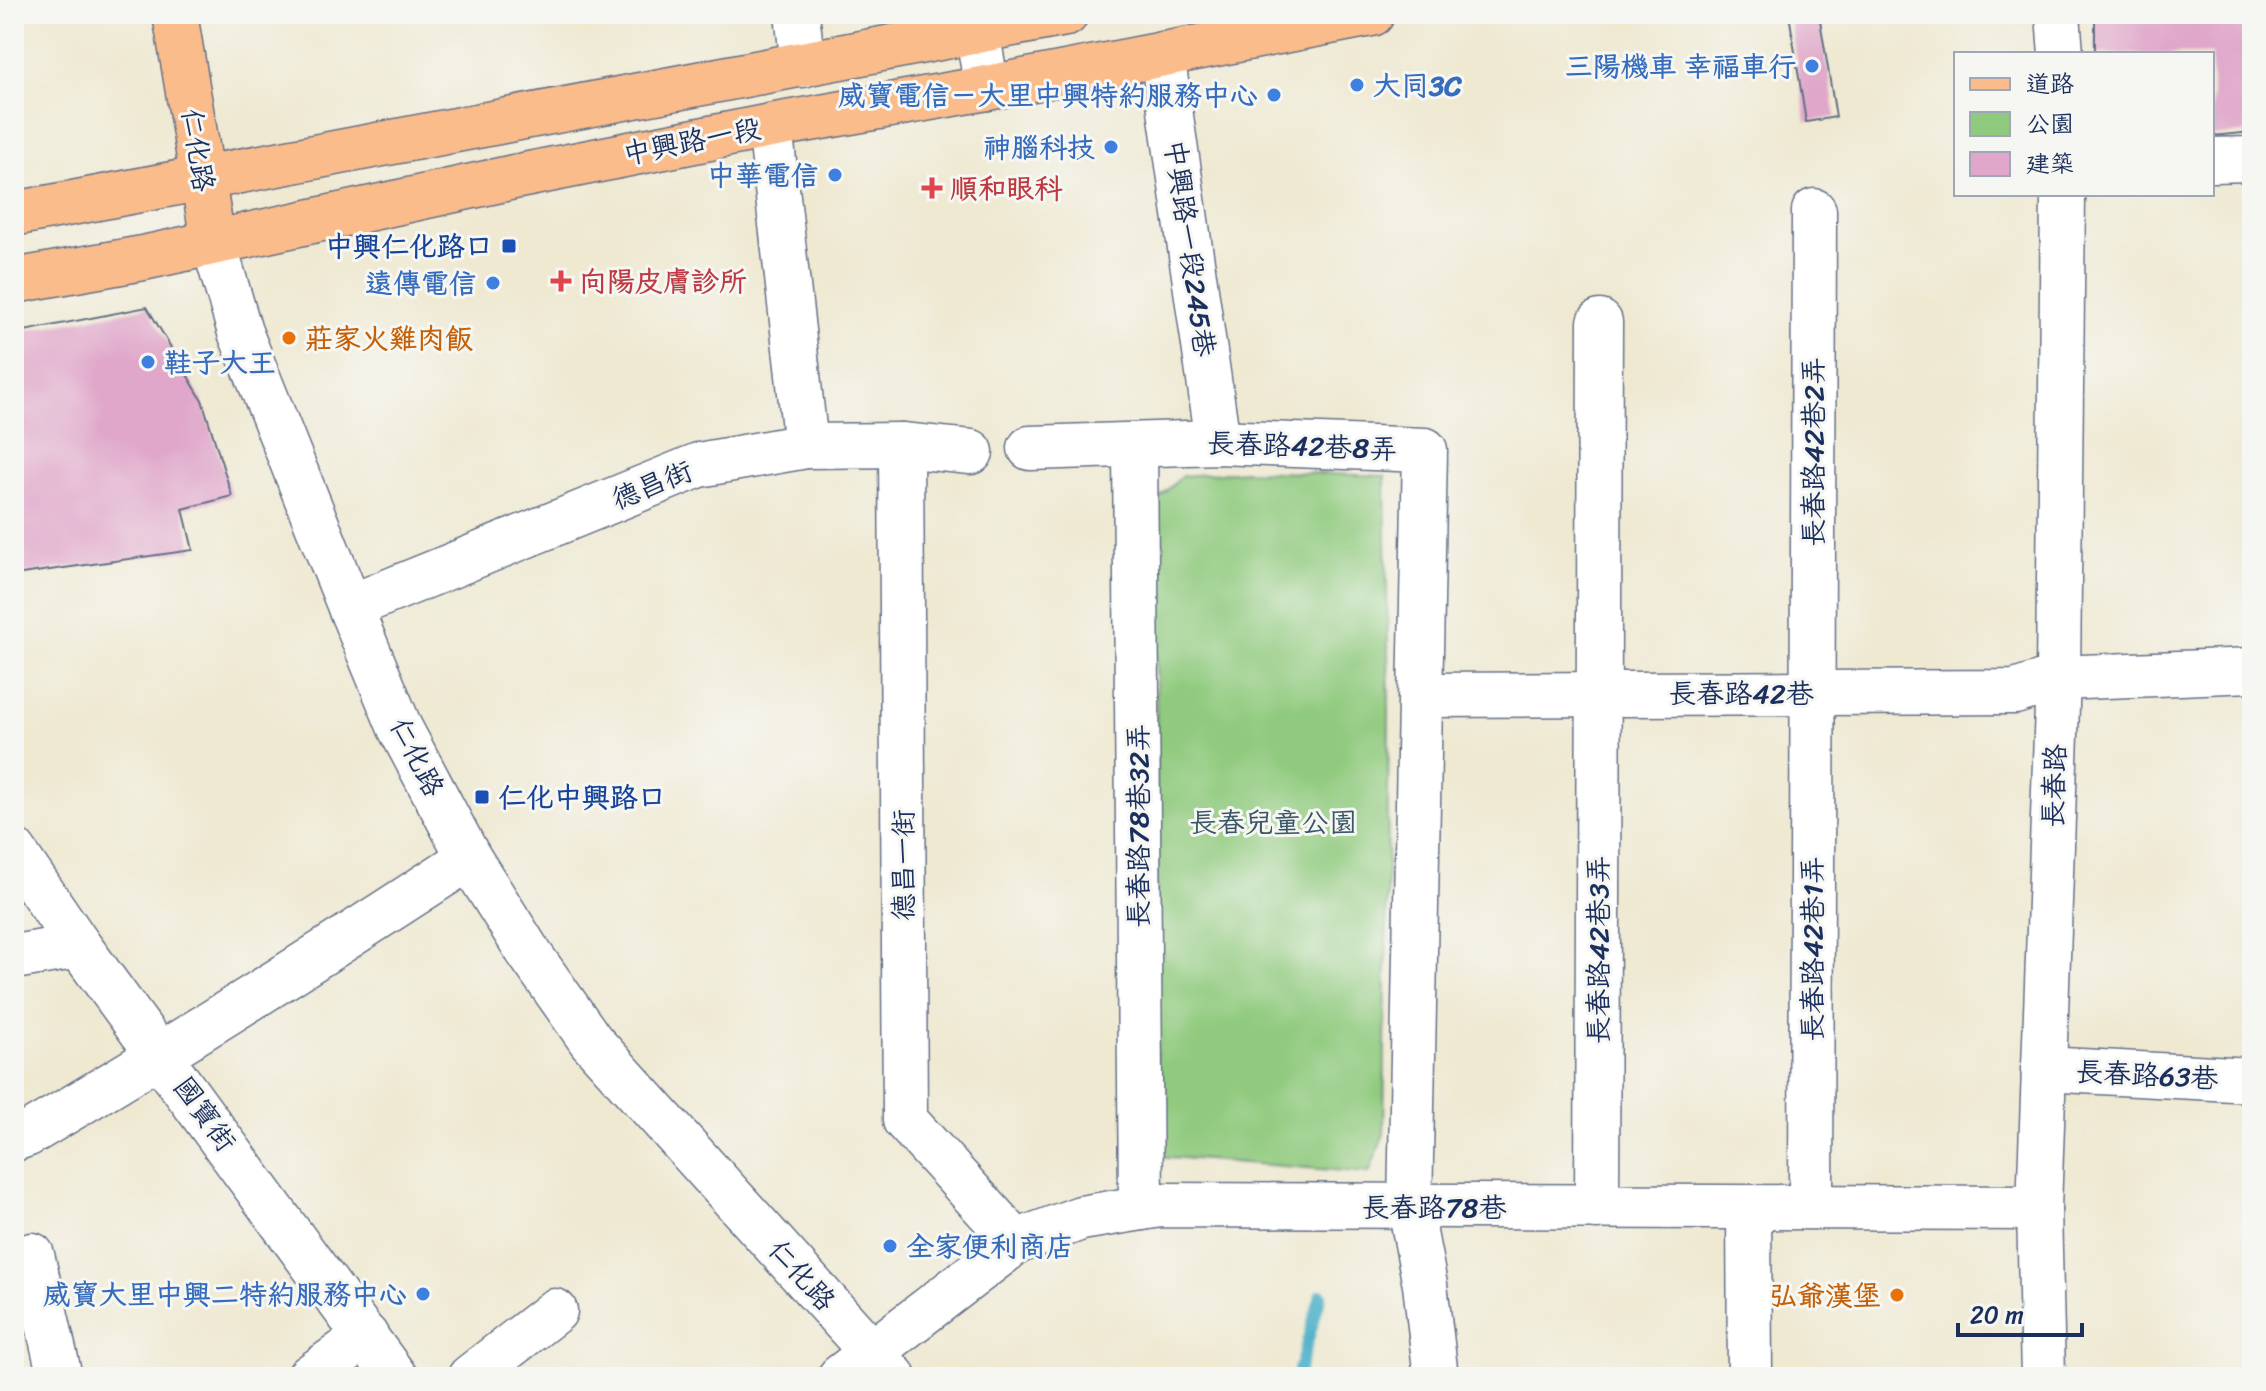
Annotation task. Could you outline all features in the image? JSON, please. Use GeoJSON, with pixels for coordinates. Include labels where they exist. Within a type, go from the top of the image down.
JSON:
{"type":"FeatureCollection","features":[{"type":"Feature","properties":{"kind":"main road","name":"仁化路"},"geometry":{"type":"LineString","coordinates":[[175,14],[213,241]]}},
{"type":"Feature","properties":{"kind":"main road","name":"中興路一段"},"geometry":{"type":"LineString","coordinates":[[14,214],[803,65],[976,22],[1066,14]]}},
{"type":"Feature","properties":{"kind":"main road","name":"中興路一段"},"geometry":{"type":"LineString","coordinates":[[14,281],[143,258],[770,126],[1372,14]]}},
{"type":"Feature","properties":{"kind":"street"},"geometry":{"type":"LineString","coordinates":[[797,14],[803,65]]}},
{"type":"Feature","properties":{"kind":"street"},"geometry":{"type":"LineString","coordinates":[[2058,14],[2061,52]]}},
{"type":"Feature","properties":{"kind":"street"},"geometry":{"type":"LineString","coordinates":[[976,22],[987,88]]}},
{"type":"Feature","properties":{"kind":"street","name":"中興路一段245巷"},"geometry":{"type":"LineString","coordinates":[[1162,54],[1218,442]]}},
{"type":"Feature","properties":{"kind":"street"},"geometry":{"type":"LineString","coordinates":[[770,126],[806,446]]}},
{"type":"Feature","properties":{"kind":"street"},"geometry":{"type":"LineString","coordinates":[[2214,160],[2252,159]]}},
{"type":"Feature","properties":{"kind":"street","name":"長春路"},"geometry":{"type":"LineString","coordinates":[[2043,1377],[2039,1208],[2058,678],[2063,196]]}},
{"type":"Feature","properties":{"kind":"street","name":"長春路42巷2弄"},"geometry":{"type":"LineString","coordinates":[[1812,693],[1814,211]]}},
{"type":"Feature","properties":{"kind":"street","name":"仁化路"},"geometry":{"type":"LineString","coordinates":[[213,241],[240,332],[400,728],[469,858],[527,950],[591,1041],[869,1369]]}},
{"type":"Feature","properties":{"kind":"street","name":"長春路42巷3弄"},"geometry":{"type":"LineString","coordinates":[[1597,1207],[1600,322]]}},
{"type":"Feature","properties":{"kind":"street","name":"長春路42巷8弄"},"geometry":{"type":"LineString","coordinates":[[1030,448],[1218,442],[1425,450],[1422,695]]}},
{"type":"Feature","properties":{"kind":"street","name":"德昌街"},"geometry":{"type":"LineString","coordinates":[[350,607],[699,465],[806,446],[901,445],[971,452]]}},
{"type":"Feature","properties":{"kind":"street","name":"德昌一街"},"geometry":{"type":"LineString","coordinates":[[901,445],[905,1120],[1016,1242]]}},
{"type":"Feature","properties":{"kind":"street","name":"長春路78巷32弄"},"geometry":{"type":"LineString","coordinates":[[1135,445],[1141,1208]]}},
{"type":"Feature","properties":{"kind":"street","name":"長春路42巷"},"geometry":{"type":"LineString","coordinates":[[1422,695],[2015,692],[2058,678],[2252,670]]}},
{"type":"Feature","properties":{"kind":"street","name":"長春路42巷1弄"},"geometry":{"type":"LineString","coordinates":[[1811,1205],[1812,693]]}},
{"type":"Feature","properties":{"kind":"street"},"geometry":{"type":"LineString","coordinates":[[1422,695],[1410,1207],[1425,1285],[1436,1377]]}},
{"type":"Feature","properties":{"kind":"street","name":"國寶街"},"geometry":{"type":"LineString","coordinates":[[14,851],[79,946],[162,1055],[395,1377]]}},
{"type":"Feature","properties":{"kind":"street"},"geometry":{"type":"LineString","coordinates":[[14,1139],[28,1134],[162,1055],[469,858]]}},
{"type":"Feature","properties":{"kind":"street"},"geometry":{"type":"LineString","coordinates":[[14,957],[79,946]]}},
{"type":"Feature","properties":{"kind":"street","name":"長春路63巷"},"geometry":{"type":"LineString","coordinates":[[2043,1069],[2252,1080]]}},
{"type":"Feature","properties":{"kind":"street","name":"長春路78巷"},"geometry":{"type":"LineString","coordinates":[[869,1369],[1016,1242],[1081,1218],[1160,1205],[2039,1208]]}},
{"type":"Feature","properties":{"kind":"street"},"geometry":{"type":"LineString","coordinates":[[1749,1207],[1750,1377]]}},
{"type":"Feature","properties":{"kind":"street"},"geometry":{"type":"LineString","coordinates":[[32,1255],[60,1377]]}},
{"type":"Feature","properties":{"kind":"street"},"geometry":{"type":"LineString","coordinates":[[470,1377],[555,1311]]}},
{"type":"Feature","properties":{"kind":"street"},"geometry":{"type":"LineString","coordinates":[[309,1377],[366,1336]]}},
{"type":"Feature","properties":{"kind":"green space","name":"長春兒童公園"},"geometry":{"type":"Polygon","coordinates":[[[1245,471],[1385,476],[1389,711],[1384,1134],[1369,1173],[1157,1156],[1156,501],[1182,476],[1245,471]]]}},
{"type":"Feature","properties":{"kind":"building","name":"三陽機車 幸福車行"},"geometry":{"type":"Polygon","coordinates":[[[1789,14],[1819,14],[1836,117],[1806,122],[1789,14]]]}},
{"type":"Feature","properties":{"kind":"building"},"geometry":{"type":"Polygon","coordinates":[[[2095,14],[2252,14],[2252,132],[2214,136],[2214,52],[2095,52],[2095,14]]]}},
{"type":"Feature","properties":{"kind":"building"},"geometry":{"type":"Polygon","coordinates":[[[147,307],[202,400],[232,496],[183,509],[193,550],[14,575],[14,333],[147,307]]]}},
{"type":"Feature","properties":{"kind":"waterway"},"geometry":{"type":"LineString","coordinates":[[1297,1377],[1321,1295]]}},
{"type":"Feature","properties":{"kind":"place","name":"三陽機車 幸福車行"},"geometry":{"type":"Point","coordinates":[1812,66]}},
{"type":"Feature","properties":{"kind":"place","name":"大同3C"},"geometry":{"type":"Point","coordinates":[1357,85]}},
{"type":"Feature","properties":{"kind":"place","name":"威寶電信－大里中興特約服務中心"},"geometry":{"type":"Point","coordinates":[1274,95]}},
{"type":"Feature","properties":{"kind":"place","name":"神腦科技"},"geometry":{"type":"Point","coordinates":[1111,147]}},
{"type":"Feature","properties":{"kind":"place","name":"中華電信"},"geometry":{"type":"Point","coordinates":[835,175]}},
{"type":"Feature","properties":{"kind":"place","name":"順和眼科"},"geometry":{"type":"Point","coordinates":[932,188]}},
{"type":"Feature","properties":{"kind":"place","name":"中興仁化路口"},"geometry":{"type":"Point","coordinates":[509,246]}},
{"type":"Feature","properties":{"kind":"place","name":"向陽皮膚診所"},"geometry":{"type":"Point","coordinates":[561,281]}},
{"type":"Feature","properties":{"kind":"place","name":"遠傳電信"},"geometry":{"type":"Point","coordinates":[493,283]}},
{"type":"Feature","properties":{"kind":"place","name":"莊家火雞肉飯"},"geometry":{"type":"Point","coordinates":[289,338]}},
{"type":"Feature","properties":{"kind":"place","name":"鞋子大王"},"geometry":{"type":"Point","coordinates":[148,362]}},
{"type":"Feature","properties":{"kind":"place","name":"仁化中興路口"},"geometry":{"type":"Point","coordinates":[482,797]}},
{"type":"Feature","properties":{"kind":"place","name":"全家便利商店"},"geometry":{"type":"Point","coordinates":[890,1246]}},
{"type":"Feature","properties":{"kind":"place","name":"威寶大里中興二特約服務中心"},"geometry":{"type":"Point","coordinates":[423,1294]}},
{"type":"Feature","properties":{"kind":"place","name":"弘爺漢堡"},"geometry":{"type":"Point","coordinates":[1897,1295]}}]}
